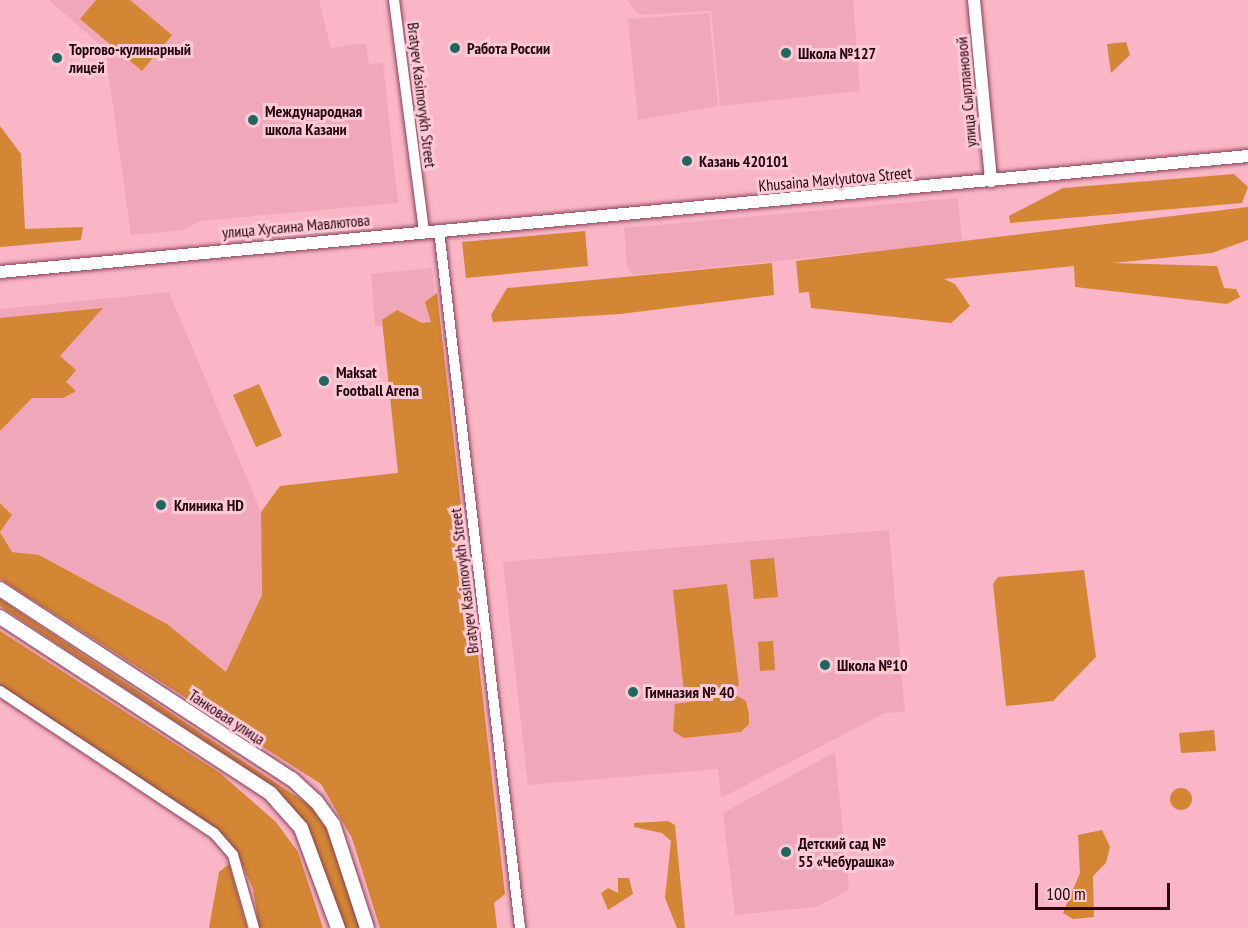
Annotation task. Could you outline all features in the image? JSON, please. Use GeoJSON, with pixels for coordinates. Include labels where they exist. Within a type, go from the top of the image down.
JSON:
{"type":"FeatureCollection","features":[{"type":"Feature","properties":{"kind":"main road","name":"Танковая улица"},"geometry":{"type":"LineString","coordinates":[[0,589],[292,779],[316,801],[336,832],[368,928]]}},
{"type":"Feature","properties":{"kind":"main road"},"geometry":{"type":"LineString","coordinates":[[0,617],[270,793],[301,828],[338,928]]}},
{"type":"Feature","properties":{"kind":"street","name":"Bratyev Kasimovykh Street"},"geometry":{"type":"LineString","coordinates":[[394,0],[424,230]]}},
{"type":"Feature","properties":{"kind":"street","name":"улица Сыртлановой"},"geometry":{"type":"LineString","coordinates":[[974,0],[991,181]]}},
{"type":"Feature","properties":{"kind":"street","name":"Khusaina Mavlyutova Street"},"geometry":{"type":"LineString","coordinates":[[424,230],[991,181],[1248,156]]}},
{"type":"Feature","properties":{"kind":"street","name":"улица Хусаина Мавлютова"},"geometry":{"type":"LineString","coordinates":[[0,272],[424,230]]}},
{"type":"Feature","properties":{"kind":"street","name":"Bratyev Kasimovykh Street"},"geometry":{"type":"LineString","coordinates":[[439,230],[520,928]]}},
{"type":"Feature","properties":{"kind":"street"},"geometry":{"type":"LineString","coordinates":[[0,692],[214,833],[233,855],[254,928]]}},
{"type":"Feature","properties":{"kind":"shaded area","name":"Международная школа Казани"},"geometry":{"type":"Polygon","coordinates":[[[49,0],[319,0],[331,48],[366,43],[369,64],[383,63],[398,203],[200,221],[184,230],[131,235],[105,49],[49,0]]]}},
{"type":"Feature","properties":{"kind":"shaded area"},"geometry":{"type":"Polygon","coordinates":[[[96,0],[130,0],[172,35],[142,71],[80,19],[96,0]]]}},
{"type":"Feature","properties":{"kind":"shaded area","name":"Школа №127"},"geometry":{"type":"Polygon","coordinates":[[[627,0],[853,0],[860,91],[720,106],[711,11],[639,15],[627,0]]]}},
{"type":"Feature","properties":{"kind":"shaded area"},"geometry":{"type":"Polygon","coordinates":[[[709,13],[718,106],[638,120],[628,19],[709,13]]]}},
{"type":"Feature","properties":{"kind":"shaded area"},"geometry":{"type":"Polygon","coordinates":[[[1126,42],[1130,55],[1111,73],[1107,44],[1126,42]]]}},
{"type":"Feature","properties":{"kind":"shaded area"},"geometry":{"type":"Polygon","coordinates":[[[0,126],[21,154],[25,229],[83,227],[81,240],[0,247],[0,126]]]}},
{"type":"Feature","properties":{"kind":"shaded area"},"geometry":{"type":"Polygon","coordinates":[[[1234,174],[1248,187],[1242,203],[1010,223],[1009,216],[1063,188],[1234,174]]]}},
{"type":"Feature","properties":{"kind":"shaded area"},"geometry":{"type":"Polygon","coordinates":[[[958,198],[962,243],[633,275],[627,266],[624,228],[958,198]]]}},
{"type":"Feature","properties":{"kind":"shaded area"},"geometry":{"type":"Polygon","coordinates":[[[1248,207],[1248,240],[1212,253],[1113,263],[1217,266],[1224,288],[1236,289],[1240,297],[1227,304],[1075,287],[1074,266],[944,279],[955,284],[970,306],[951,323],[811,308],[809,292],[799,293],[796,261],[1248,207]]]}},
{"type":"Feature","properties":{"kind":"shaded area"},"geometry":{"type":"Polygon","coordinates":[[[585,231],[588,266],[466,278],[462,242],[585,231]]]}},
{"type":"Feature","properties":{"kind":"shaded area"},"geometry":{"type":"Polygon","coordinates":[[[772,263],[774,295],[620,314],[493,322],[491,315],[507,288],[772,263]]]}},
{"type":"Feature","properties":{"kind":"shaded area"},"geometry":{"type":"Polygon","coordinates":[[[432,268],[438,324],[375,326],[371,274],[432,268]]]}},
{"type":"Feature","properties":{"kind":"shaded area"},"geometry":{"type":"Polygon","coordinates":[[[169,292],[261,512],[262,595],[226,672],[167,624],[39,555],[12,552],[0,531],[0,309],[169,292]]]}},
{"type":"Feature","properties":{"kind":"shaded area"},"geometry":{"type":"Polygon","coordinates":[[[437,293],[505,894],[494,903],[497,928],[380,928],[352,838],[321,784],[0,579],[0,532],[12,552],[39,555],[167,624],[226,672],[262,595],[261,512],[280,486],[398,473],[382,320],[397,310],[422,323],[431,322],[425,302],[437,293]]]}},
{"type":"Feature","properties":{"kind":"shaded area"},"geometry":{"type":"Polygon","coordinates":[[[103,308],[60,356],[76,370],[66,382],[76,391],[63,398],[32,398],[0,431],[0,318],[103,308]]]}},
{"type":"Feature","properties":{"kind":"shaded area"},"geometry":{"type":"Polygon","coordinates":[[[259,384],[282,436],[256,447],[233,395],[259,384]]]}},
{"type":"Feature","properties":{"kind":"shaded area"},"geometry":{"type":"Polygon","coordinates":[[[0,503],[12,515],[0,532],[0,503]]]}},
{"type":"Feature","properties":{"kind":"shaded area","name":"Гимназия № 40"},"geometry":{"type":"Polygon","coordinates":[[[889,530],[905,712],[885,713],[721,798],[718,769],[528,785],[503,562],[889,530]]]}},
{"type":"Feature","properties":{"kind":"shaded area"},"geometry":{"type":"Polygon","coordinates":[[[774,558],[778,597],[754,599],[750,560],[774,558]]]}},
{"type":"Feature","properties":{"kind":"shaded area"},"geometry":{"type":"Polygon","coordinates":[[[1084,570],[1096,657],[1053,701],[1006,706],[993,584],[998,577],[1084,570]]]}},
{"type":"Feature","properties":{"kind":"shaded area"},"geometry":{"type":"Polygon","coordinates":[[[727,584],[739,686],[684,692],[673,590],[727,584]]]}},
{"type":"Feature","properties":{"kind":"shaded area"},"geometry":{"type":"Polygon","coordinates":[[[0,599],[312,807],[326,828],[360,928],[343,928],[312,836],[276,788],[0,606],[0,599]]]}},
{"type":"Feature","properties":{"kind":"shaded area"},"geometry":{"type":"Polygon","coordinates":[[[0,631],[220,773],[276,822],[298,852],[323,928],[259,928],[253,889],[238,855],[215,830],[0,685],[0,631]]]}},
{"type":"Feature","properties":{"kind":"shaded area"},"geometry":{"type":"Polygon","coordinates":[[[773,641],[775,670],[760,671],[758,642],[773,641]]]}},
{"type":"Feature","properties":{"kind":"shaded area"},"geometry":{"type":"Polygon","coordinates":[[[736,695],[746,701],[749,714],[749,724],[741,732],[684,738],[673,731],[675,704],[736,695]]]}},
{"type":"Feature","properties":{"kind":"shaded area"},"geometry":{"type":"Polygon","coordinates":[[[1214,730],[1216,751],[1181,753],[1179,733],[1214,730]]]}},
{"type":"Feature","properties":{"kind":"shaded area","name":"Детский сад № 55 «Чебурашка»"},"geometry":{"type":"Polygon","coordinates":[[[835,752],[849,890],[816,907],[735,915],[723,813],[835,752]]]}},
{"type":"Feature","properties":{"kind":"shaded area"},"geometry":{"type":"Polygon","coordinates":[[[1181,788],[1189,791],[1192,799],[1189,807],[1181,810],[1173,807],[1170,799],[1173,791],[1181,788]]]}},
{"type":"Feature","properties":{"kind":"shaded area"},"geometry":{"type":"Polygon","coordinates":[[[668,821],[675,825],[685,928],[677,928],[665,898],[671,841],[662,833],[634,827],[634,823],[668,821]]]}},
{"type":"Feature","properties":{"kind":"shaded area"},"geometry":{"type":"Polygon","coordinates":[[[1102,830],[1110,847],[1106,863],[1093,876],[1094,917],[1073,919],[1063,913],[1080,873],[1078,835],[1102,830]]]}},
{"type":"Feature","properties":{"kind":"shaded area"},"geometry":{"type":"Polygon","coordinates":[[[229,864],[247,928],[209,928],[219,872],[229,864]]]}},
{"type":"Feature","properties":{"kind":"shaded area"},"geometry":{"type":"Polygon","coordinates":[[[618,878],[629,878],[633,894],[608,910],[601,893],[608,888],[618,893],[618,878]]]}},
{"type":"Feature","properties":{"kind":"place","name":"Работа России"},"geometry":{"type":"Point","coordinates":[455,48]}},
{"type":"Feature","properties":{"kind":"place","name":"Школа №127"},"geometry":{"type":"Point","coordinates":[786,53]}},
{"type":"Feature","properties":{"kind":"place","name":"Торгово-кулинарный лицей"},"geometry":{"type":"Point","coordinates":[57,58]}},
{"type":"Feature","properties":{"kind":"place","name":"Международная школа Казани"},"geometry":{"type":"Point","coordinates":[253,120]}},
{"type":"Feature","properties":{"kind":"place","name":"Казань 420101"},"geometry":{"type":"Point","coordinates":[687,161]}},
{"type":"Feature","properties":{"kind":"place","name":"Maksat Football Arena"},"geometry":{"type":"Point","coordinates":[324,381]}},
{"type":"Feature","properties":{"kind":"place","name":"Клиника HD"},"geometry":{"type":"Point","coordinates":[161,505]}},
{"type":"Feature","properties":{"kind":"place","name":"Школа №10"},"geometry":{"type":"Point","coordinates":[825,665]}},
{"type":"Feature","properties":{"kind":"place","name":"Гимназия № 40"},"geometry":{"type":"Point","coordinates":[633,692]}},
{"type":"Feature","properties":{"kind":"place","name":"Детский сад № 55 «Чебурашка»"},"geometry":{"type":"Point","coordinates":[786,852]}}]}
